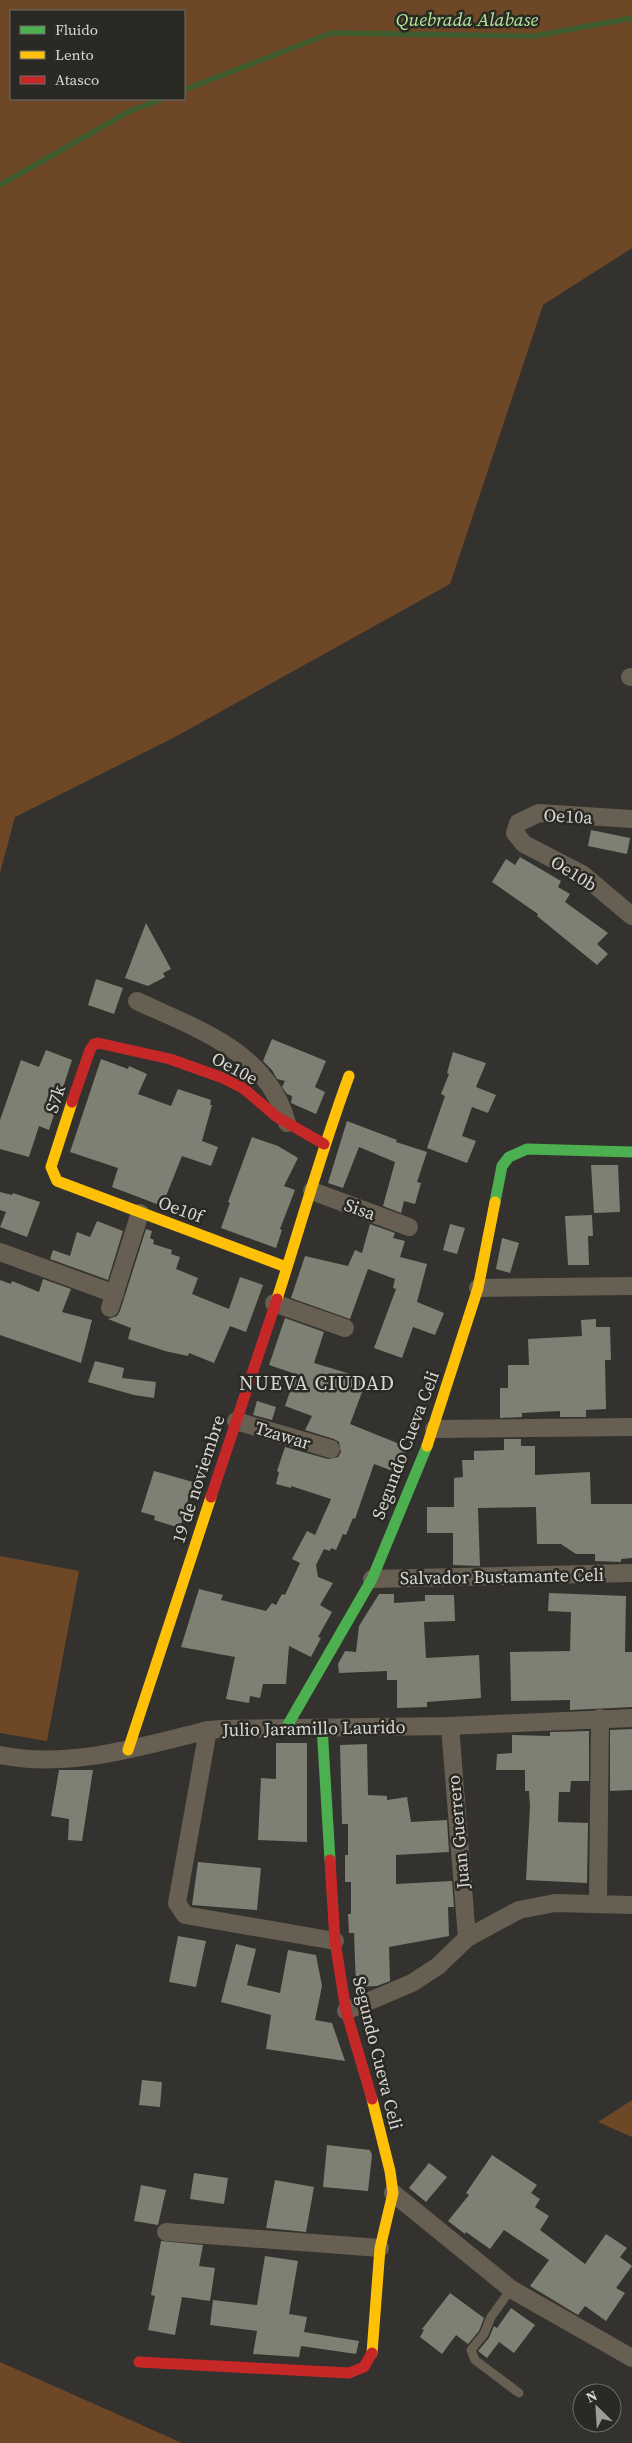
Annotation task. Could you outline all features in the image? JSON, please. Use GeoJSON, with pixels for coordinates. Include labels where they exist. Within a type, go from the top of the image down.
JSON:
{"type":"FeatureCollection","features":[{"type":"Feature","properties":{"kind":"street","name":"Oe10a"},"geometry":{"type":"LineString","coordinates":[[515,834],[518,823],[539,813],[632,819]]}},
{"type":"Feature","properties":{"kind":"street","name":"Oe10b"},"geometry":{"type":"LineString","coordinates":[[515,834],[524,844],[582,874],[632,916]]}},
{"type":"Feature","properties":{"kind":"street"},"geometry":{"type":"LineString","coordinates":[[137,1001],[209,1036],[243,1056],[271,1086],[281,1102],[287,1123]]}},
{"type":"Feature","properties":{"kind":"street","name":"S7k"},"geometry":{"type":"LineString","coordinates":[[64,1184],[57,1181],[51,1167],[90,1050],[94,1044],[98,1043],[118,1048]]}},
{"type":"Feature","properties":{"kind":"street","name":"Oe10e"},"geometry":{"type":"LineString","coordinates":[[118,1048],[187,1064],[237,1085],[287,1123],[324,1144]]}},
{"type":"Feature","properties":{"kind":"street","name":"19 de noviembre"},"geometry":{"type":"LineString","coordinates":[[128,1750],[312,1191],[324,1144],[349,1076]]}},
{"type":"Feature","properties":{"kind":"street","name":"Segundo Cueva Celi"},"geometry":{"type":"LineString","coordinates":[[286,1728],[314,1682],[335,1640],[372,1579],[434,1429],[478,1288],[502,1166],[509,1157],[519,1152],[540,1148],[632,1152]]}},
{"type":"Feature","properties":{"kind":"street","name":"Oe10f"},"geometry":{"type":"LineString","coordinates":[[64,1184],[286,1267]]}},
{"type":"Feature","properties":{"kind":"street","name":"Sisa"},"geometry":{"type":"LineString","coordinates":[[312,1191],[409,1228]]}},
{"type":"Feature","properties":{"kind":"street"},"geometry":{"type":"LineString","coordinates":[[0,1252],[112,1301],[140,1213]]}},
{"type":"Feature","properties":{"kind":"street"},"geometry":{"type":"LineString","coordinates":[[478,1288],[632,1286]]}},
{"type":"Feature","properties":{"kind":"street"},"geometry":{"type":"LineString","coordinates":[[274,1304],[345,1328]]}},
{"type":"Feature","properties":{"kind":"street","name":"Tzawar"},"geometry":{"type":"LineString","coordinates":[[236,1421],[330,1449]]}},
{"type":"Feature","properties":{"kind":"street"},"geometry":{"type":"LineString","coordinates":[[434,1429],[632,1428]]}},
{"type":"Feature","properties":{"kind":"street","name":"Salvador Bustamante Celi"},"geometry":{"type":"LineString","coordinates":[[372,1579],[632,1573]]}},
{"type":"Feature","properties":{"kind":"street"},"geometry":{"type":"LineString","coordinates":[[598,1903],[600,1718]]}},
{"type":"Feature","properties":{"kind":"street","name":"Julio Jaramillo Laurido"},"geometry":{"type":"LineString","coordinates":[[0,1755],[70,1760],[128,1750],[208,1730],[322,1726],[450,1726],[632,1718]]}},
{"type":"Feature","properties":{"kind":"street","name":"Segundo Cueva Celi"},"geometry":{"type":"LineString","coordinates":[[139,2362],[349,2372],[364,2367],[372,2355],[380,2248],[393,2193],[390,2171],[368,2083],[346,2011],[335,1941],[322,1726]]}},
{"type":"Feature","properties":{"kind":"street","name":"Juan Guerrero"},"geometry":{"type":"LineString","coordinates":[[450,1726],[467,1938]]}},
{"type":"Feature","properties":{"kind":"street"},"geometry":{"type":"LineString","coordinates":[[208,1730],[177,1902],[180,1909],[185,1915],[335,1941]]}},
{"type":"Feature","properties":{"kind":"street"},"geometry":{"type":"LineString","coordinates":[[346,2011],[412,1983],[438,1966],[467,1938],[519,1910],[555,1904],[598,1903],[632,1905]]}},
{"type":"Feature","properties":{"kind":"street"},"geometry":{"type":"LineString","coordinates":[[393,2193],[511,2290],[632,2358]]}},
{"type":"Feature","properties":{"kind":"street"},"geometry":{"type":"LineString","coordinates":[[166,2232],[380,2248]]}},
{"type":"Feature","properties":{"kind":"lane"},"geometry":{"type":"LineString","coordinates":[[511,2290],[491,2317],[484,2334],[471,2350],[475,2360],[519,2393]]}},
{"type":"Feature","properties":{"kind":"shaded area"},"geometry":{"type":"Polygon","coordinates":[[[0,0],[632,0],[632,248],[543,305],[450,584],[175,737],[15,817],[0,873],[0,0]]]}},
{"type":"Feature","properties":{"kind":"shaded area"},"geometry":{"type":"Polygon","coordinates":[[[0,1556],[79,1571],[47,1741],[0,1733],[0,1556]]]}},
{"type":"Feature","properties":{"kind":"shaded area"},"geometry":{"type":"Polygon","coordinates":[[[632,2100],[632,2137],[598,2122],[632,2100]]]}},
{"type":"Feature","properties":{"kind":"shaded area"},"geometry":{"type":"Polygon","coordinates":[[[0,2362],[182,2443],[0,2443],[0,2362]]]}},
{"type":"Feature","properties":{"kind":"building"},"geometry":{"type":"Polygon","coordinates":[[[591,830],[630,838],[627,854],[588,846],[591,830]]]}},
{"type":"Feature","properties":{"kind":"building"},"geometry":{"type":"Polygon","coordinates":[[[520,857],[561,881],[558,887],[570,894],[565,902],[608,933],[597,944],[608,954],[597,965],[537,916],[538,914],[492,882],[506,859],[515,865],[520,857]]]}},
{"type":"Feature","properties":{"kind":"building"},"geometry":{"type":"Polygon","coordinates":[[[146,923],[171,969],[163,973],[165,977],[148,986],[125,978],[146,923]]]}},
{"type":"Feature","properties":{"kind":"building"},"geometry":{"type":"Polygon","coordinates":[[[96,979],[123,988],[114,1014],[88,1005],[96,979]]]}},
{"type":"Feature","properties":{"kind":"building"},"geometry":{"type":"Polygon","coordinates":[[[272,1039],[326,1061],[315,1087],[325,1092],[316,1114],[291,1103],[292,1096],[287,1094],[282,1087],[285,1081],[277,1079],[272,1070],[263,1061],[272,1039]]]}},
{"type":"Feature","properties":{"kind":"building"},"geometry":{"type":"Polygon","coordinates":[[[46,1050],[72,1060],[49,1130],[39,1126],[29,1157],[0,1149],[0,1120],[21,1060],[39,1067],[46,1050]]]}},
{"type":"Feature","properties":{"kind":"building"},"geometry":{"type":"Polygon","coordinates":[[[453,1052],[486,1063],[476,1087],[496,1095],[488,1113],[472,1107],[462,1136],[476,1141],[467,1163],[427,1148],[445,1096],[441,1094],[449,1074],[447,1073],[453,1052]]]}},
{"type":"Feature","properties":{"kind":"building"},"geometry":{"type":"Polygon","coordinates":[[[101,1059],[128,1069],[129,1066],[147,1074],[138,1094],[171,1106],[178,1089],[211,1100],[210,1105],[212,1105],[202,1141],[218,1147],[211,1166],[182,1156],[162,1206],[112,1187],[118,1168],[70,1152],[101,1059]]]}},
{"type":"Feature","properties":{"kind":"building"},"geometry":{"type":"Polygon","coordinates":[[[347,1121],[397,1140],[396,1142],[427,1152],[417,1182],[421,1183],[415,1204],[404,1201],[401,1213],[383,1206],[395,1162],[359,1147],[343,1188],[328,1183],[347,1121]]]}},
{"type":"Feature","properties":{"kind":"building"},"geometry":{"type":"Polygon","coordinates":[[[252,1137],[278,1146],[298,1158],[284,1186],[295,1190],[280,1229],[282,1230],[276,1248],[221,1228],[230,1203],[228,1202],[252,1137]]]}},
{"type":"Feature","properties":{"kind":"building"},"geometry":{"type":"Polygon","coordinates":[[[591,1165],[618,1165],[620,1212],[594,1213],[591,1165]]]}},
{"type":"Feature","properties":{"kind":"building"},"geometry":{"type":"Polygon","coordinates":[[[0,1192],[12,1195],[13,1193],[40,1202],[27,1237],[0,1227],[6,1212],[0,1210],[0,1192]]]}},
{"type":"Feature","properties":{"kind":"building"},"geometry":{"type":"Polygon","coordinates":[[[592,1215],[593,1236],[588,1236],[589,1265],[568,1265],[565,1216],[592,1215]]]}},
{"type":"Feature","properties":{"kind":"building"},"geometry":{"type":"Polygon","coordinates":[[[97,1221],[123,1231],[108,1280],[50,1259],[53,1250],[70,1256],[77,1232],[90,1237],[97,1221]]]}},
{"type":"Feature","properties":{"kind":"building"},"geometry":{"type":"Polygon","coordinates":[[[370,1224],[395,1233],[393,1238],[405,1241],[400,1257],[427,1264],[417,1302],[444,1313],[435,1335],[413,1327],[402,1358],[374,1348],[396,1289],[393,1288],[395,1279],[368,1269],[350,1319],[291,1298],[305,1256],[348,1266],[355,1250],[362,1253],[370,1224]]]}},
{"type":"Feature","properties":{"kind":"building"},"geometry":{"type":"Polygon","coordinates":[[[450,1224],[465,1228],[457,1254],[443,1250],[450,1224]]]}},
{"type":"Feature","properties":{"kind":"building"},"geometry":{"type":"Polygon","coordinates":[[[146,1229],[152,1231],[150,1238],[154,1240],[153,1244],[172,1250],[171,1254],[180,1257],[176,1269],[198,1278],[192,1294],[229,1309],[240,1277],[263,1285],[246,1332],[230,1326],[214,1363],[189,1353],[188,1356],[165,1351],[128,1339],[131,1328],[108,1319],[117,1316],[120,1311],[146,1229]]]}},
{"type":"Feature","properties":{"kind":"building"},"geometry":{"type":"Polygon","coordinates":[[[502,1238],[519,1243],[510,1273],[496,1269],[502,1238]]]}},
{"type":"Feature","properties":{"kind":"building"},"geometry":{"type":"Polygon","coordinates":[[[43,1279],[71,1289],[62,1312],[92,1320],[81,1363],[0,1335],[0,1280],[11,1284],[12,1281],[39,1292],[43,1279]]]}},
{"type":"Feature","properties":{"kind":"building"},"geometry":{"type":"Polygon","coordinates":[[[285,1318],[324,1332],[314,1363],[367,1379],[350,1424],[407,1447],[398,1473],[374,1464],[355,1519],[353,1518],[346,1535],[343,1534],[336,1550],[331,1548],[330,1551],[324,1549],[316,1565],[318,1577],[333,1583],[320,1605],[332,1612],[318,1637],[321,1638],[311,1657],[289,1646],[286,1684],[263,1684],[260,1698],[250,1696],[249,1703],[226,1699],[235,1657],[181,1647],[199,1589],[223,1595],[221,1600],[266,1611],[272,1603],[276,1605],[282,1594],[285,1595],[300,1563],[292,1559],[307,1531],[315,1535],[331,1499],[291,1486],[291,1488],[276,1484],[279,1472],[277,1471],[285,1447],[328,1459],[338,1457],[341,1452],[339,1442],[305,1430],[312,1416],[285,1406],[296,1374],[269,1365],[285,1318]]]}},
{"type":"Feature","properties":{"kind":"building"},"geometry":{"type":"Polygon","coordinates":[[[596,1319],[596,1327],[610,1327],[611,1360],[605,1360],[606,1409],[586,1410],[586,1417],[560,1417],[560,1411],[522,1413],[522,1417],[500,1418],[500,1388],[508,1388],[508,1365],[529,1365],[528,1339],[582,1336],[581,1320],[596,1319]]]}},
{"type":"Feature","properties":{"kind":"building"},"geometry":{"type":"Polygon","coordinates":[[[95,1361],[124,1368],[122,1378],[156,1382],[154,1398],[134,1395],[88,1382],[95,1361]]]}},
{"type":"Feature","properties":{"kind":"building"},"geometry":{"type":"Polygon","coordinates":[[[257,1401],[276,1407],[272,1420],[253,1415],[257,1401]]]}},
{"type":"Feature","properties":{"kind":"building"},"geometry":{"type":"Polygon","coordinates":[[[504,1439],[521,1439],[521,1446],[535,1446],[535,1475],[590,1472],[591,1504],[632,1504],[632,1558],[621,1559],[621,1562],[595,1561],[595,1554],[576,1554],[561,1544],[537,1544],[536,1507],[478,1508],[480,1566],[453,1565],[453,1533],[427,1533],[427,1507],[454,1507],[454,1478],[463,1477],[462,1460],[474,1460],[474,1451],[504,1450],[504,1439]]]}},
{"type":"Feature","properties":{"kind":"building"},"geometry":{"type":"Polygon","coordinates":[[[154,1471],[193,1482],[180,1528],[154,1520],[155,1516],[141,1512],[154,1471]]]}},
{"type":"Feature","properties":{"kind":"building"},"geometry":{"type":"Polygon","coordinates":[[[549,1593],[626,1596],[625,1652],[632,1652],[632,1707],[570,1710],[570,1700],[511,1701],[510,1652],[570,1651],[571,1612],[548,1611],[549,1593]]]}},
{"type":"Feature","properties":{"kind":"building"},"geometry":{"type":"Polygon","coordinates":[[[379,1594],[394,1594],[394,1603],[425,1601],[425,1595],[454,1595],[455,1621],[424,1622],[426,1658],[479,1655],[481,1698],[427,1702],[427,1707],[397,1708],[397,1680],[387,1680],[387,1671],[339,1673],[338,1664],[345,1651],[356,1652],[359,1626],[379,1594]]]}},
{"type":"Feature","properties":{"kind":"building"},"geometry":{"type":"Polygon","coordinates":[[[632,1729],[632,1790],[610,1791],[610,1730],[632,1729]]]}},
{"type":"Feature","properties":{"kind":"building"},"geometry":{"type":"Polygon","coordinates":[[[589,1731],[589,1781],[571,1781],[570,1792],[559,1792],[558,1822],[588,1823],[587,1883],[526,1880],[530,1806],[529,1791],[525,1791],[525,1770],[496,1770],[497,1754],[512,1753],[512,1735],[550,1736],[550,1732],[589,1731]]]}},
{"type":"Feature","properties":{"kind":"building"},"geometry":{"type":"Polygon","coordinates":[[[276,1743],[307,1743],[307,1842],[258,1840],[261,1778],[276,1779],[276,1743]]]}},
{"type":"Feature","properties":{"kind":"building"},"geometry":{"type":"Polygon","coordinates":[[[367,1744],[368,1795],[387,1796],[387,1800],[407,1797],[411,1822],[447,1820],[449,1852],[396,1855],[396,1884],[452,1881],[454,1907],[448,1907],[449,1936],[389,1947],[390,1981],[377,1986],[356,1987],[354,1933],[349,1933],[348,1914],[351,1914],[351,1882],[345,1882],[345,1855],[348,1855],[348,1824],[342,1824],[340,1745],[367,1744]]]}},
{"type":"Feature","properties":{"kind":"building"},"geometry":{"type":"Polygon","coordinates":[[[59,1770],[93,1770],[82,1841],[68,1840],[69,1819],[51,1816],[59,1770]]]}},
{"type":"Feature","properties":{"kind":"building"},"geometry":{"type":"Polygon","coordinates":[[[198,1862],[261,1868],[257,1910],[192,1905],[198,1862]]]}},
{"type":"Feature","properties":{"kind":"building"},"geometry":{"type":"Polygon","coordinates":[[[178,1936],[206,1941],[196,1987],[169,1982],[178,1936]]]}},
{"type":"Feature","properties":{"kind":"building"},"geometry":{"type":"Polygon","coordinates":[[[236,1944],[256,1949],[247,1985],[280,1993],[288,1950],[316,1955],[322,1986],[315,2020],[332,2023],[345,2061],[266,2049],[271,2015],[221,2002],[236,1944]]]}},
{"type":"Feature","properties":{"kind":"building"},"geometry":{"type":"Polygon","coordinates":[[[142,2080],[162,2082],[160,2107],[139,2105],[142,2080]]]}},
{"type":"Feature","properties":{"kind":"building"},"geometry":{"type":"Polygon","coordinates":[[[327,2145],[370,2150],[372,2155],[368,2191],[323,2187],[327,2145]]]}},
{"type":"Feature","properties":{"kind":"building"},"geometry":{"type":"Polygon","coordinates":[[[492,2155],[537,2185],[531,2193],[540,2199],[535,2207],[549,2216],[540,2230],[585,2264],[606,2234],[627,2248],[620,2257],[632,2266],[616,2288],[625,2293],[606,2321],[585,2306],[578,2315],[530,2286],[549,2260],[504,2230],[490,2249],[448,2221],[469,2195],[466,2193],[492,2155]]]}},
{"type":"Feature","properties":{"kind":"building"},"geometry":{"type":"Polygon","coordinates":[[[429,2163],[447,2177],[426,2202],[409,2188],[429,2163]]]}},
{"type":"Feature","properties":{"kind":"building"},"geometry":{"type":"Polygon","coordinates":[[[194,2173],[228,2178],[224,2204],[190,2199],[194,2173]]]}},
{"type":"Feature","properties":{"kind":"building"},"geometry":{"type":"Polygon","coordinates":[[[275,2180],[314,2187],[306,2232],[266,2228],[275,2180]]]}},
{"type":"Feature","properties":{"kind":"building"},"geometry":{"type":"Polygon","coordinates":[[[141,2185],[166,2190],[158,2225],[134,2221],[141,2185]]]}},
{"type":"Feature","properties":{"kind":"building"},"geometry":{"type":"Polygon","coordinates":[[[161,2241],[203,2245],[199,2266],[215,2268],[210,2301],[182,2297],[175,2335],[148,2330],[155,2296],[151,2295],[161,2241]]]}},
{"type":"Feature","properties":{"kind":"building"},"geometry":{"type":"Polygon","coordinates":[[[265,2256],[298,2261],[289,2314],[307,2317],[304,2332],[359,2341],[356,2354],[301,2346],[299,2357],[253,2354],[257,2331],[210,2325],[213,2300],[257,2305],[265,2256]]]}},
{"type":"Feature","properties":{"kind":"building"},"geometry":{"type":"Polygon","coordinates":[[[450,2293],[484,2318],[479,2331],[468,2344],[456,2335],[442,2354],[420,2337],[424,2330],[422,2329],[450,2293]]]}},
{"type":"Feature","properties":{"kind":"building"},"geometry":{"type":"Polygon","coordinates":[[[511,2308],[535,2325],[514,2353],[499,2342],[487,2358],[478,2351],[489,2338],[494,2326],[497,2328],[511,2308]]]}},
{"type":"Feature","properties":{"kind":"waterway","name":"Quebrada Alabase"},"geometry":{"type":"LineString","coordinates":[[185,90],[331,33],[535,36],[632,18]]}},
{"type":"Feature","properties":{"kind":"waterway"},"geometry":{"type":"LineString","coordinates":[[0,185],[128,112],[159,100]]}},
{"type":"Feature","properties":{"kind":"traffic: fast"},"geometry":{"type":"LineString","coordinates":[[495,1202],[502,1166],[509,1157],[527,1149],[632,1152]]}},
{"type":"Feature","properties":{"kind":"traffic: fast"},"geometry":{"type":"LineString","coordinates":[[286,1728],[372,1579],[427,1446]]}},
{"type":"Feature","properties":{"kind":"traffic: fast"},"geometry":{"type":"LineString","coordinates":[[322,1726],[330,1860]]}},
{"type":"Feature","properties":{"kind":"traffic: slow"},"geometry":{"type":"LineString","coordinates":[[277,1299],[349,1076]]}},
{"type":"Feature","properties":{"kind":"traffic: slow"},"geometry":{"type":"LineString","coordinates":[[72,1102],[51,1167],[57,1181],[286,1267]]}},
{"type":"Feature","properties":{"kind":"traffic: slow"},"geometry":{"type":"LineString","coordinates":[[427,1446],[478,1288],[495,1202]]}},
{"type":"Feature","properties":{"kind":"traffic: slow"},"geometry":{"type":"LineString","coordinates":[[128,1750],[211,1497]]}},
{"type":"Feature","properties":{"kind":"traffic: slow"},"geometry":{"type":"LineString","coordinates":[[372,2099],[390,2171],[393,2193],[380,2248],[372,2353]]}},
{"type":"Feature","properties":{"kind":"traffic: jam"},"geometry":{"type":"LineString","coordinates":[[72,1102],[90,1050],[94,1044],[98,1043],[170,1059],[223,1078],[243,1088],[277,1117],[324,1144]]}},
{"type":"Feature","properties":{"kind":"traffic: jam"},"geometry":{"type":"LineString","coordinates":[[211,1497],[277,1299]]}},
{"type":"Feature","properties":{"kind":"traffic: jam"},"geometry":{"type":"LineString","coordinates":[[330,1860],[335,1941],[346,2011],[372,2099]]}},
{"type":"Feature","properties":{"kind":"traffic: jam"},"geometry":{"type":"LineString","coordinates":[[139,2362],[349,2373],[364,2367],[372,2353]]}},
{"type":"Feature","properties":{"kind":"district","name":"NUEVA CIUDAD"},"geometry":{"type":"Point","coordinates":[317,1383]}}]}
